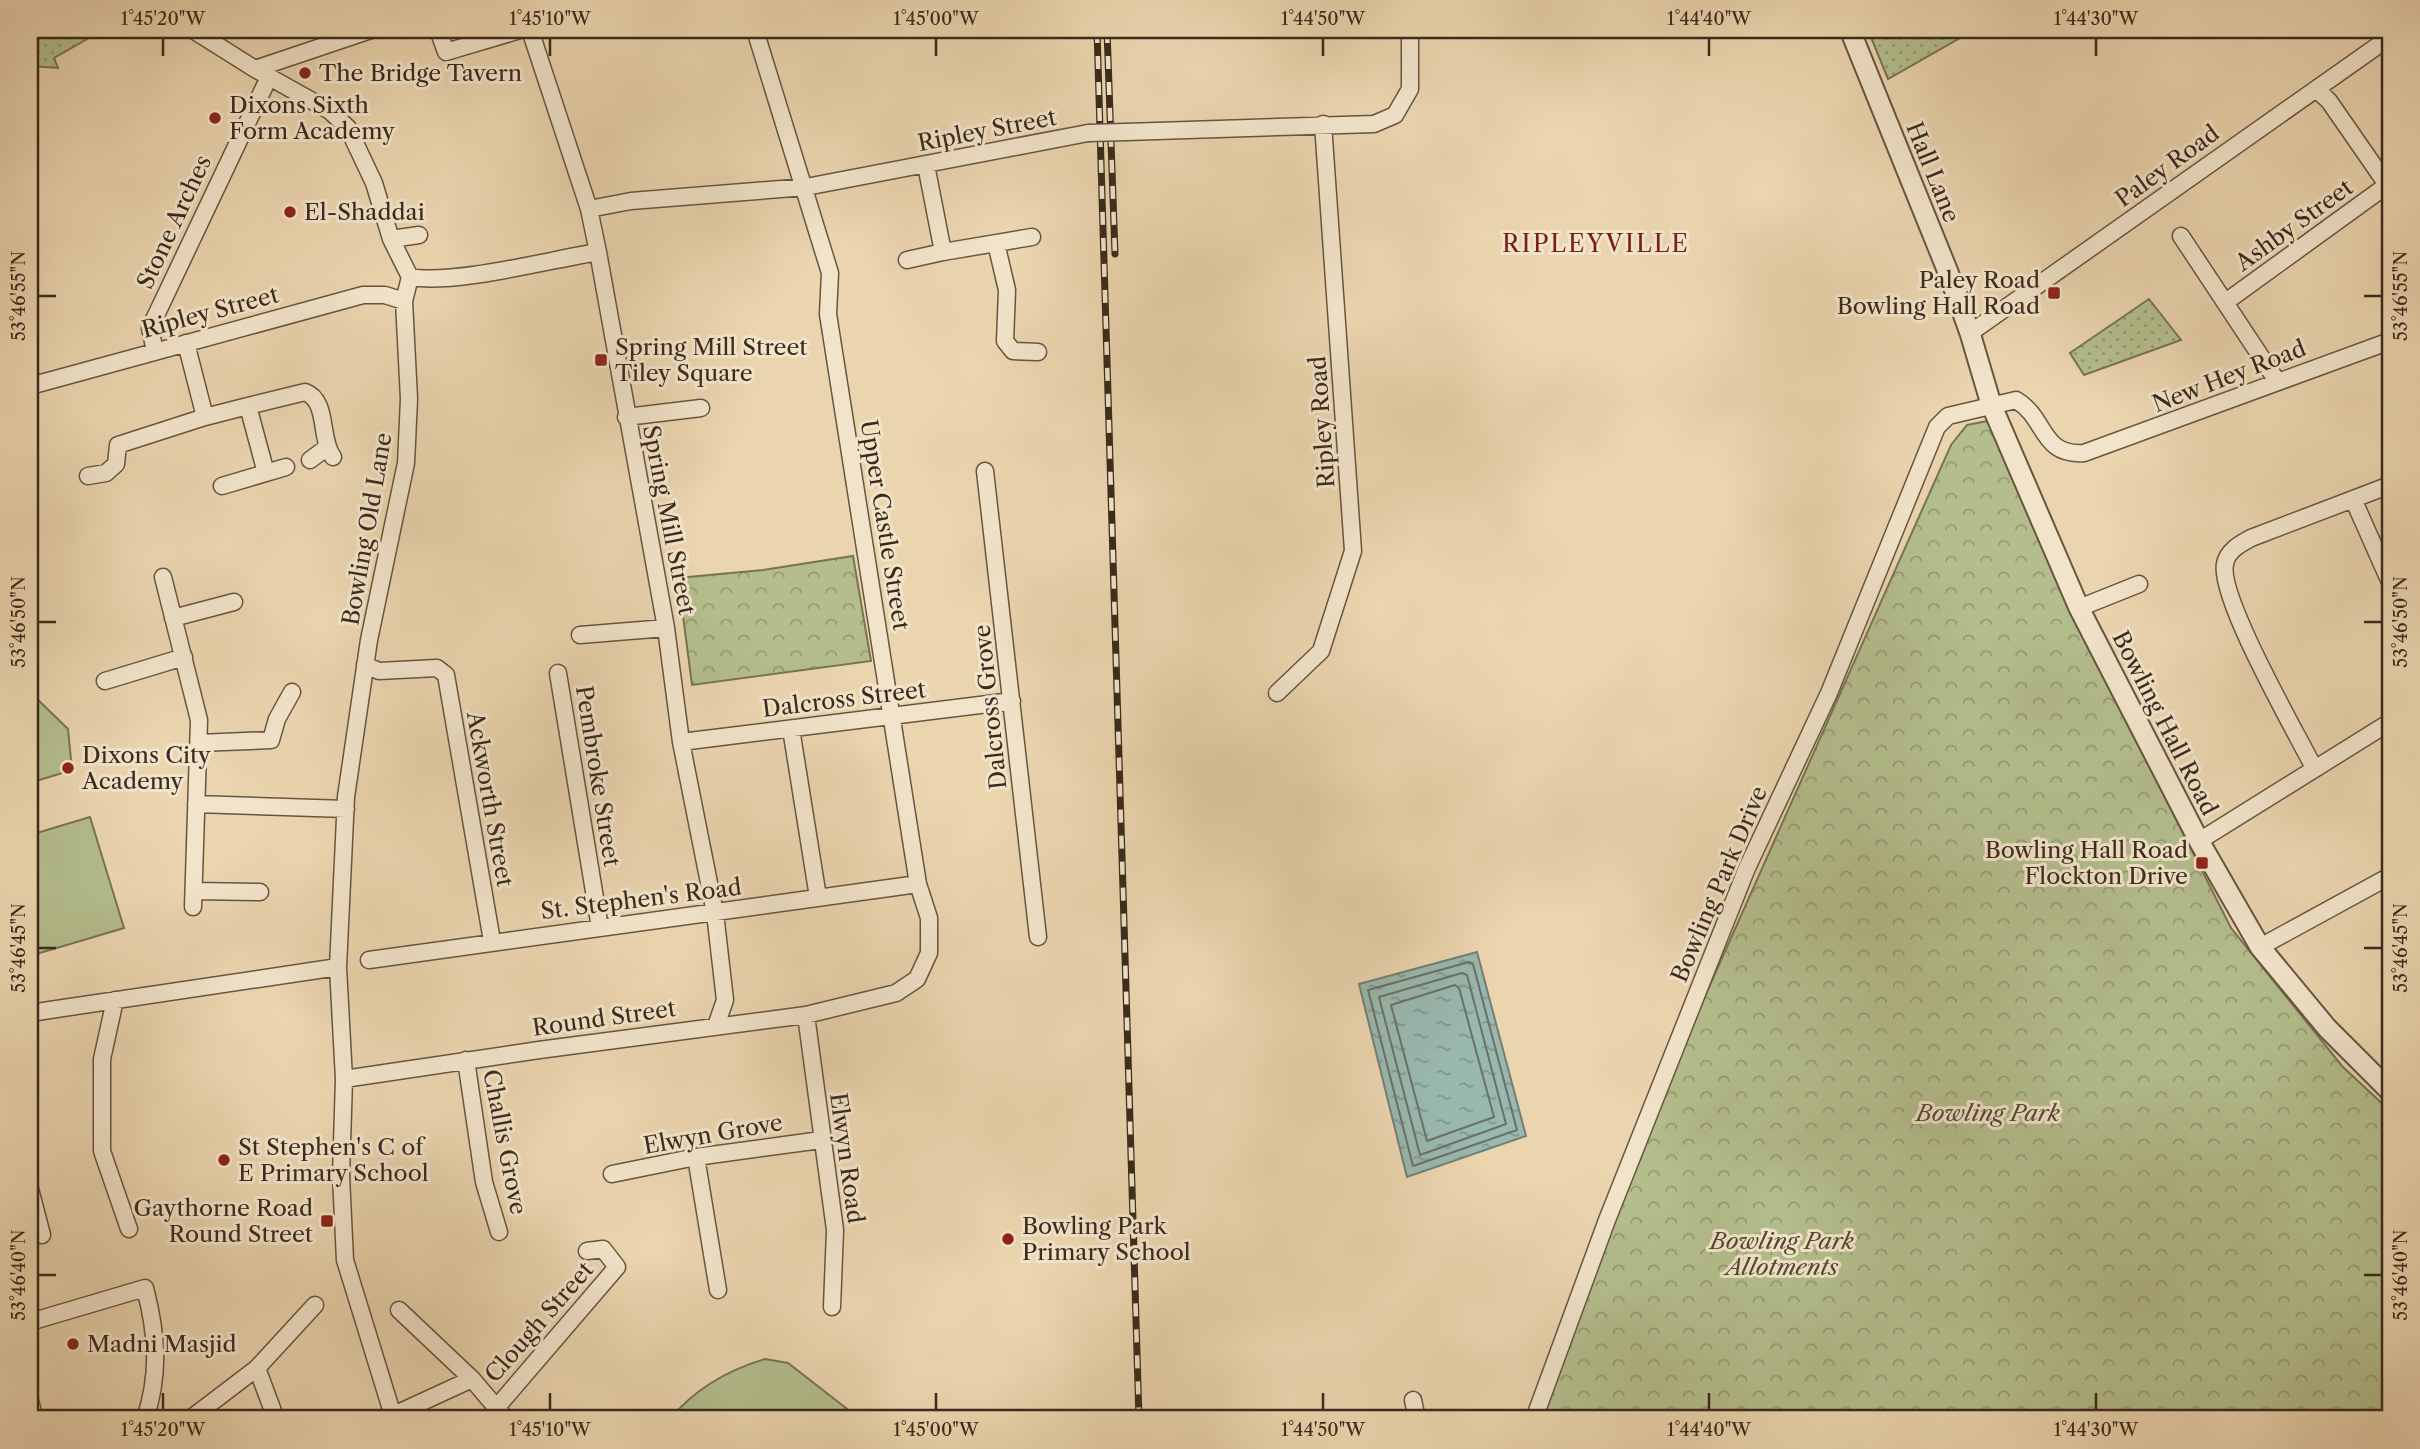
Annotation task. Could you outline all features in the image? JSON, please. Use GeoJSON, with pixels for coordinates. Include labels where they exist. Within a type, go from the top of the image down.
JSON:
{"type":"FeatureCollection","features":[{"type":"Feature","properties":{"kind":"street"},"geometry":{"type":"LineString","coordinates":[[193,30],[330,111],[348,128],[374,183],[391,239],[410,277],[425,280],[471,274],[598,252]]}},
{"type":"Feature","properties":{"kind":"street"},"geometry":{"type":"LineString","coordinates":[[262,73],[371,30]]}},
{"type":"Feature","properties":{"kind":"street"},"geometry":{"type":"LineString","coordinates":[[438,30],[446,52],[520,30]]}},
{"type":"Feature","properties":{"kind":"street","name":"Spring Mill Street"},"geometry":{"type":"LineString","coordinates":[[530,30],[589,209],[598,252],[666,628],[681,742],[715,913],[725,1000],[716,1026]]}},
{"type":"Feature","properties":{"kind":"street","name":"Upper Castle Street"},"geometry":{"type":"LineString","coordinates":[[755,30],[806,187],[830,273],[828,314],[918,884],[929,918],[929,953],[918,979],[896,993],[870,1002]]}},
{"type":"Feature","properties":{"kind":"street","name":"Ripley Street"},"geometry":{"type":"LineString","coordinates":[[589,209],[631,201],[806,187],[1088,133],[1374,124],[1395,115],[1410,89],[1410,30]]}},
{"type":"Feature","properties":{"kind":"street","name":"Hall Lane"},"geometry":{"type":"LineString","coordinates":[[1850,30],[1970,333]]}},
{"type":"Feature","properties":{"kind":"street","name":"Paley Road"},"geometry":{"type":"LineString","coordinates":[[1970,333],[2309,93],[2318,91],[2390,37]]}},
{"type":"Feature","properties":{"kind":"street","name":"Stone Arches"},"geometry":{"type":"LineString","coordinates":[[155,351],[150,328],[262,73]]}},
{"type":"Feature","properties":{"kind":"street"},"geometry":{"type":"LineString","coordinates":[[2318,91],[2329,101],[2389,185]]}},
{"type":"Feature","properties":{"kind":"street","name":"Ripley Road"},"geometry":{"type":"LineString","coordinates":[[1277,692],[1321,651],[1353,551],[1324,124]]}},
{"type":"Feature","properties":{"kind":"street"},"geometry":{"type":"LineString","coordinates":[[926,165],[943,252]]}},
{"type":"Feature","properties":{"kind":"street","name":"Ashby Street"},"geometry":{"type":"LineString","coordinates":[[2227,301],[2389,185]]}},
{"type":"Feature","properties":{"kind":"street"},"geometry":{"type":"LineString","coordinates":[[391,239],[418,235]]}},
{"type":"Feature","properties":{"kind":"street"},"geometry":{"type":"LineString","coordinates":[[2181,236],[2227,301],[2277,381]]}},
{"type":"Feature","properties":{"kind":"street"},"geometry":{"type":"LineString","coordinates":[[907,260],[1032,237]]}},
{"type":"Feature","properties":{"kind":"street"},"geometry":{"type":"LineString","coordinates":[[996,243],[1007,290],[1005,341],[1013,351],[1038,352]]}},
{"type":"Feature","properties":{"kind":"street","name":"Bowling Old Lane"},"geometry":{"type":"LineString","coordinates":[[390,1418],[345,1260],[341,1176],[344,1079],[338,967],[346,808],[365,665],[406,463],[409,399],[404,301],[410,277]]}},
{"type":"Feature","properties":{"kind":"street","name":"Ripley Street"},"geometry":{"type":"LineString","coordinates":[[30,386],[363,295],[385,295],[404,301]]}},
{"type":"Feature","properties":{"kind":"street","name":"Bowling Hall Road"},"geometry":{"type":"LineString","coordinates":[[1970,333],[1991,404],[2079,608],[2199,841],[2260,947],[2327,1028],[2390,1091]]}},
{"type":"Feature","properties":{"kind":"street","name":"New Hey Road"},"geometry":{"type":"LineString","coordinates":[[2084,453],[2390,341]]}},
{"type":"Feature","properties":{"kind":"street"},"geometry":{"type":"LineString","coordinates":[[186,343],[205,417]]}},
{"type":"Feature","properties":{"kind":"street"},"geometry":{"type":"LineString","coordinates":[[88,476],[106,473],[116,464],[112,442],[305,392],[312,395],[320,407],[329,452],[310,460]]}},
{"type":"Feature","properties":{"kind":"street","name":"Bowling Park Drive"},"geometry":{"type":"LineString","coordinates":[[1534,1419],[1607,1220],[1747,868],[1829,693],[1937,427],[1948,416],[2016,400],[2029,407],[2045,437],[2057,449],[2067,454],[2084,453]]}},
{"type":"Feature","properties":{"kind":"street"},"geometry":{"type":"LineString","coordinates":[[248,406],[266,473]]}},
{"type":"Feature","properties":{"kind":"street"},"geometry":{"type":"LineString","coordinates":[[626,417],[701,408]]}},
{"type":"Feature","properties":{"kind":"street"},"geometry":{"type":"LineString","coordinates":[[222,486],[286,467]]}},
{"type":"Feature","properties":{"kind":"street","name":"Dalcross Grove"},"geometry":{"type":"LineString","coordinates":[[985,471],[1038,937]]}},
{"type":"Feature","properties":{"kind":"street"},"geometry":{"type":"LineString","coordinates":[[2314,768],[2240,619],[2227,582],[2225,563],[2235,547],[2251,538],[2390,485]]}},
{"type":"Feature","properties":{"kind":"street"},"geometry":{"type":"LineString","coordinates":[[2354,500],[2389,580]]}},
{"type":"Feature","properties":{"kind":"street"},"geometry":{"type":"LineString","coordinates":[[163,577],[198,720],[194,899],[260,892]]}},
{"type":"Feature","properties":{"kind":"street"},"geometry":{"type":"LineString","coordinates":[[2079,608],[2139,583]]}},
{"type":"Feature","properties":{"kind":"street"},"geometry":{"type":"LineString","coordinates":[[173,618],[234,602]]}},
{"type":"Feature","properties":{"kind":"street"},"geometry":{"type":"LineString","coordinates":[[580,635],[666,628]]}},
{"type":"Feature","properties":{"kind":"street"},"geometry":{"type":"LineString","coordinates":[[105,681],[184,657]]}},
{"type":"Feature","properties":{"kind":"street","name":"Ackworth Street"},"geometry":{"type":"LineString","coordinates":[[365,665],[379,671],[437,668],[446,675],[492,941]]}},
{"type":"Feature","properties":{"kind":"street","name":"Pembroke Street"},"geometry":{"type":"LineString","coordinates":[[558,673],[600,928]]}},
{"type":"Feature","properties":{"kind":"street"},"geometry":{"type":"LineString","coordinates":[[198,743],[271,740],[276,719],[292,692]]}},
{"type":"Feature","properties":{"kind":"street","name":"Dalcross Street"},"geometry":{"type":"LineString","coordinates":[[681,742],[1012,701]]}},
{"type":"Feature","properties":{"kind":"street"},"geometry":{"type":"LineString","coordinates":[[2199,841],[2390,722]]}},
{"type":"Feature","properties":{"kind":"street"},"geometry":{"type":"LineString","coordinates":[[791,729],[818,897]]}},
{"type":"Feature","properties":{"kind":"street"},"geometry":{"type":"LineString","coordinates":[[196,804],[346,808]]}},
{"type":"Feature","properties":{"kind":"street"},"geometry":{"type":"LineString","coordinates":[[2260,947],[2390,876]]}},
{"type":"Feature","properties":{"kind":"street","name":"St. Stephen's Road"},"geometry":{"type":"LineString","coordinates":[[369,960],[918,884]]}},
{"type":"Feature","properties":{"kind":"street"},"geometry":{"type":"LineString","coordinates":[[30,1013],[338,967]]}},
{"type":"Feature","properties":{"kind":"street"},"geometry":{"type":"LineString","coordinates":[[115,1000],[102,1059],[102,1151],[130,1208],[129,1229]]}},
{"type":"Feature","properties":{"kind":"street","name":"Round Street"},"geometry":{"type":"LineString","coordinates":[[344,1079],[806,1015],[870,1002]]}},
{"type":"Feature","properties":{"kind":"street","name":"Elwyn Road"},"geometry":{"type":"LineString","coordinates":[[806,1015],[835,1230],[832,1307]]}},
{"type":"Feature","properties":{"kind":"street","name":"Challis Grove"},"geometry":{"type":"LineString","coordinates":[[466,1060],[484,1182],[499,1232]]}},
{"type":"Feature","properties":{"kind":"street","name":"Elwyn Grove"},"geometry":{"type":"LineString","coordinates":[[612,1174],[696,1157],[821,1140]]}},
{"type":"Feature","properties":{"kind":"street"},"geometry":{"type":"LineString","coordinates":[[696,1157],[718,1290]]}},
{"type":"Feature","properties":{"kind":"street"},"geometry":{"type":"LineString","coordinates":[[30,1189],[42,1235]]}},
{"type":"Feature","properties":{"kind":"street","name":"Clough Street"},"geometry":{"type":"LineString","coordinates":[[502,1413],[621,1274],[603,1249],[587,1251]]}},
{"type":"Feature","properties":{"kind":"street"},"geometry":{"type":"LineString","coordinates":[[30,1322],[145,1288],[156,1328],[157,1361],[145,1419]]}},
{"type":"Feature","properties":{"kind":"street"},"geometry":{"type":"LineString","coordinates":[[190,1419],[257,1368],[315,1305]]}},
{"type":"Feature","properties":{"kind":"street"},"geometry":{"type":"LineString","coordinates":[[399,1310],[472,1379],[502,1413]]}},
{"type":"Feature","properties":{"kind":"street"},"geometry":{"type":"LineString","coordinates":[[257,1368],[276,1419]]}},
{"type":"Feature","properties":{"kind":"street"},"geometry":{"type":"LineString","coordinates":[[390,1418],[472,1379]]}},
{"type":"Feature","properties":{"kind":"street"},"geometry":{"type":"LineString","coordinates":[[1413,1400],[1417,1419]]}},
{"type":"Feature","properties":{"kind":"street"},"geometry":{"type":"LineString","coordinates":[[30,1401],[35,1419]]}},
{"type":"Feature","properties":{"kind":"green space"},"geometry":{"type":"Polygon","coordinates":[[[45,30],[103,30],[54,58],[58,68],[30,66],[30,45],[37,43],[45,30]]]}},
{"type":"Feature","properties":{"kind":"green space"},"geometry":{"type":"Polygon","coordinates":[[[1868,30],[1974,30],[1888,79],[1868,30]]]}},
{"type":"Feature","properties":{"kind":"green space"},"geometry":{"type":"Polygon","coordinates":[[[2149,299],[2181,340],[2084,375],[2070,353],[2149,299]]]}},
{"type":"Feature","properties":{"kind":"green space","name":"Bowling Park"},"geometry":{"type":"Polygon","coordinates":[[[1993,420],[2061,592],[2231,928],[2342,1066],[2390,1111],[2390,1419],[1534,1419],[1623,1180],[1951,445],[1967,425],[1993,420]]]}},
{"type":"Feature","properties":{"kind":"green space"},"geometry":{"type":"Polygon","coordinates":[[[853,556],[871,661],[692,685],[678,578],[763,570],[853,556]]]}},
{"type":"Feature","properties":{"kind":"green space"},"geometry":{"type":"Polygon","coordinates":[[[34,696],[68,729],[72,770],[30,783],[30,697],[34,696]]]}},
{"type":"Feature","properties":{"kind":"green space"},"geometry":{"type":"Polygon","coordinates":[[[90,817],[124,928],[30,956],[30,835],[90,817]]]}},
{"type":"Feature","properties":{"kind":"green space"},"geometry":{"type":"Polygon","coordinates":[[[765,1359],[788,1363],[860,1419],[670,1419],[690,1399],[713,1382],[765,1359]]]}},
{"type":"Feature","properties":{"kind":"water"},"geometry":{"type":"Polygon","coordinates":[[[1477,952],[1526,1136],[1407,1177],[1359,984],[1477,952]]]}},
{"type":"Feature","properties":{"kind":"railway"},"geometry":{"type":"LineString","coordinates":[[1097,30],[1139,1419]]}},
{"type":"Feature","properties":{"kind":"railway"},"geometry":{"type":"LineString","coordinates":[[1107,30],[1115,254]]}},
{"type":"Feature","properties":{"kind":"place","name":"The Bridge Tavern"},"geometry":{"type":"Point","coordinates":[305,73]}},
{"type":"Feature","properties":{"kind":"place","name":"Dixons Sixth Form Academy"},"geometry":{"type":"Point","coordinates":[215,118]}},
{"type":"Feature","properties":{"kind":"place","name":"El-Shaddai"},"geometry":{"type":"Point","coordinates":[290,212]}},
{"type":"Feature","properties":{"kind":"place","name":"Paley Road Bowling Hall Road"},"geometry":{"type":"Point","coordinates":[2054,293]}},
{"type":"Feature","properties":{"kind":"place","name":"Spring Mill Street Tiley Square"},"geometry":{"type":"Point","coordinates":[601,360]}},
{"type":"Feature","properties":{"kind":"place","name":"Dixons City Academy"},"geometry":{"type":"Point","coordinates":[68,768]}},
{"type":"Feature","properties":{"kind":"place","name":"Bowling Hall Road Flockton Drive"},"geometry":{"type":"Point","coordinates":[2202,863]}},
{"type":"Feature","properties":{"kind":"place","name":"St Stephen's C of E Primary School"},"geometry":{"type":"Point","coordinates":[224,1160]}},
{"type":"Feature","properties":{"kind":"place","name":"Gaythorne Road Round Street"},"geometry":{"type":"Point","coordinates":[327,1221]}},
{"type":"Feature","properties":{"kind":"place","name":"Bowling Park Primary School"},"geometry":{"type":"Point","coordinates":[1008,1239]}},
{"type":"Feature","properties":{"kind":"place","name":"Madni Masjid"},"geometry":{"type":"Point","coordinates":[73,1344]}},
{"type":"Feature","properties":{"kind":"district","name":"RIPLEYVILLE"},"geometry":{"type":"Point","coordinates":[1596,244]}},
{"type":"Feature","properties":{"kind":"park label","name":"Bowling Park Allotments"},"geometry":{"type":"Point","coordinates":[1782,1254]}}]}
